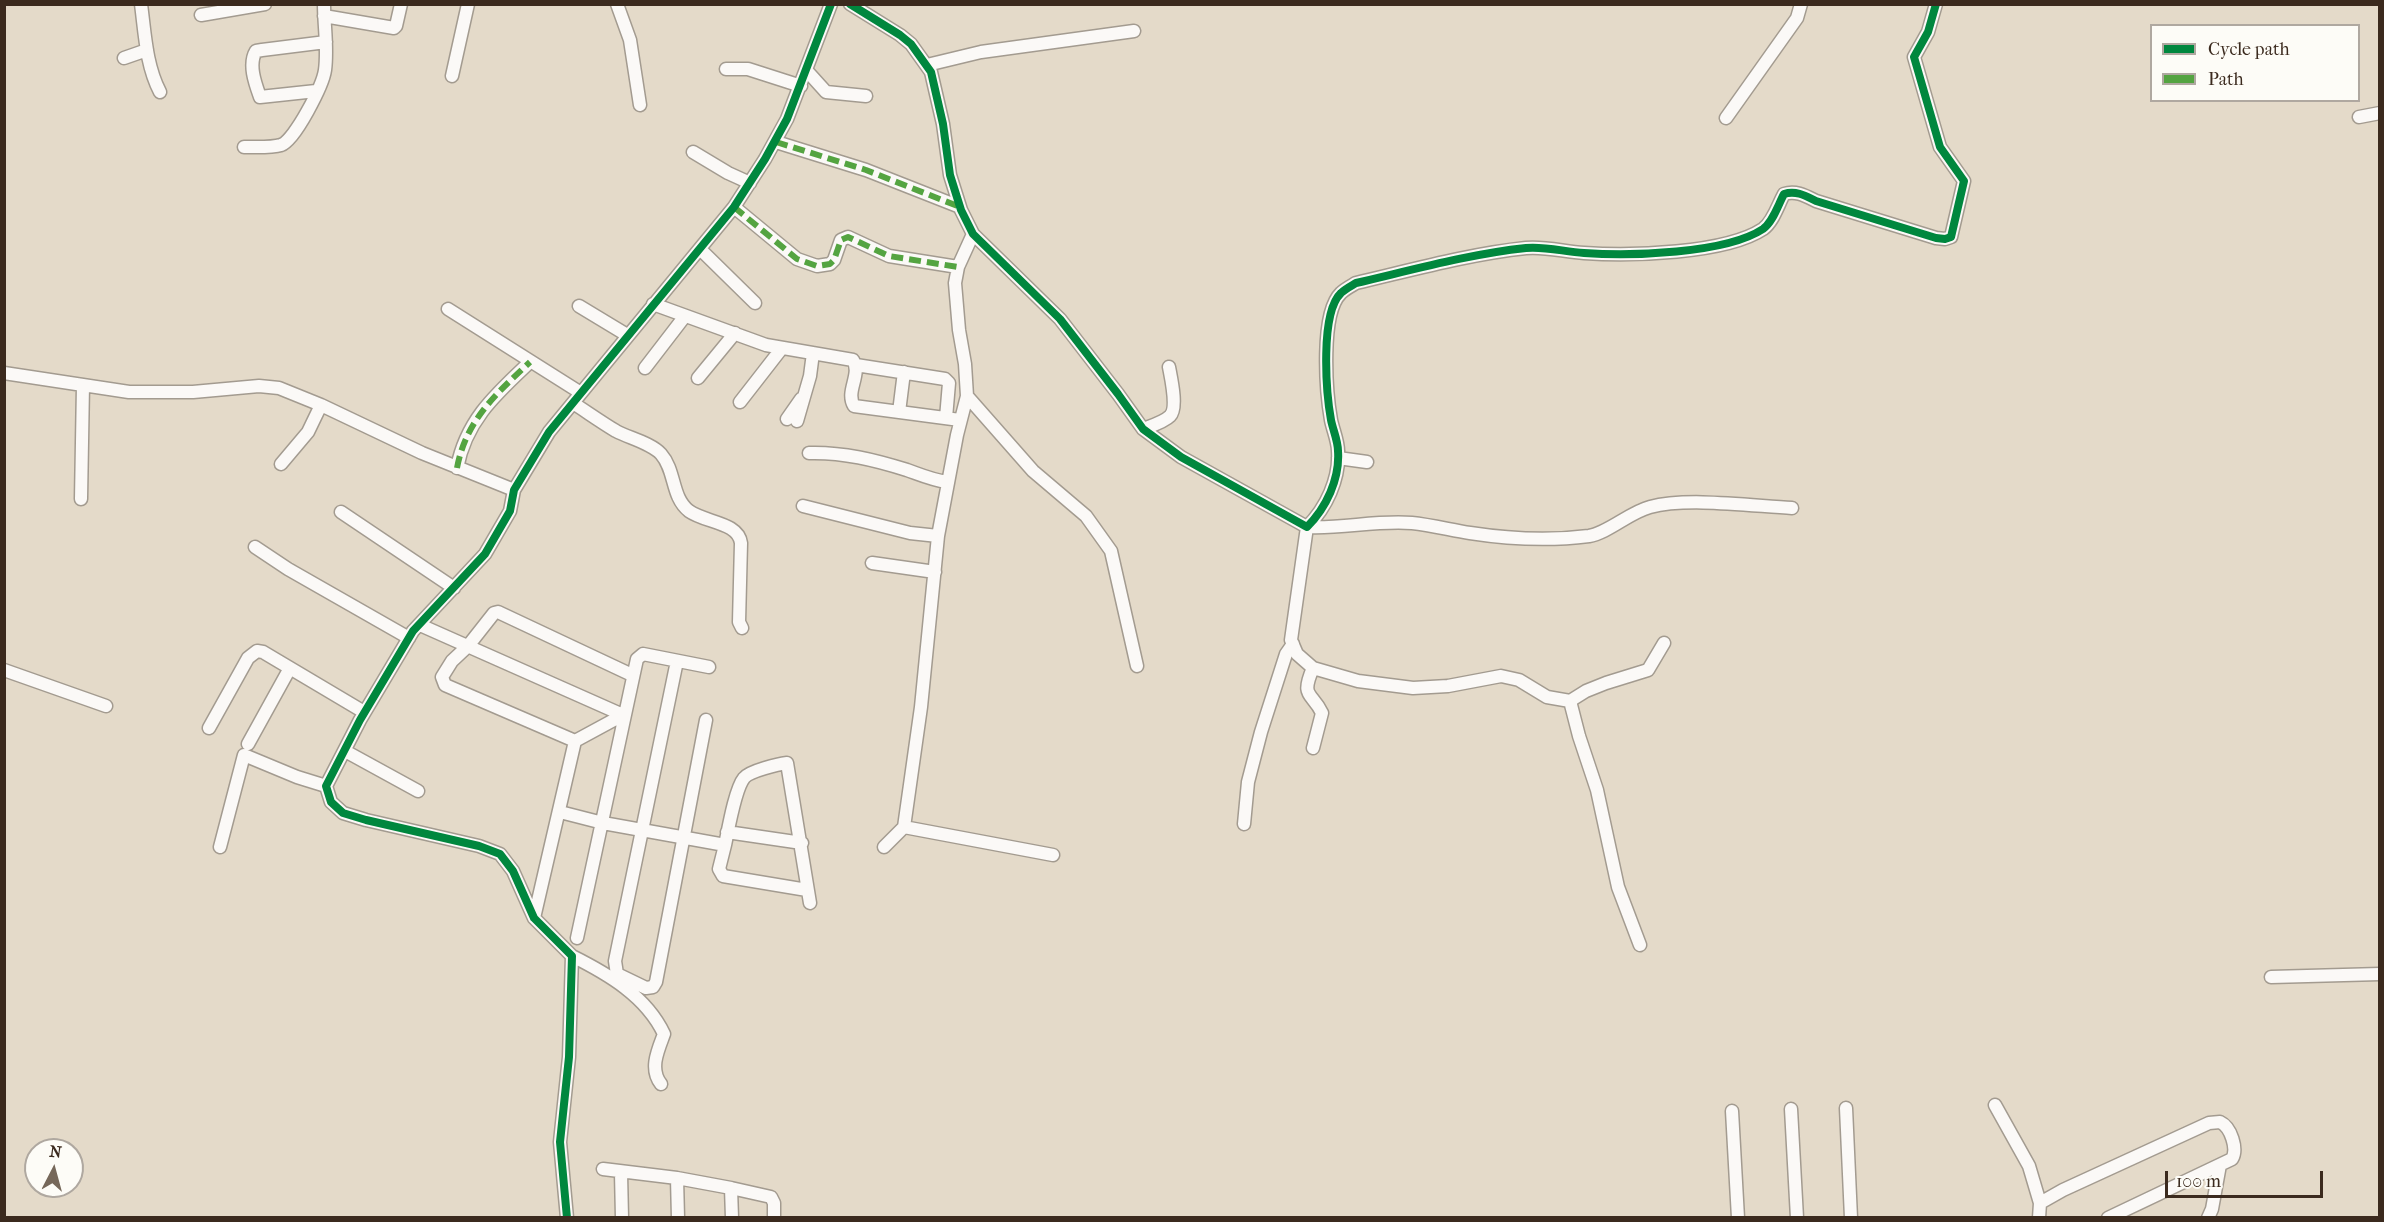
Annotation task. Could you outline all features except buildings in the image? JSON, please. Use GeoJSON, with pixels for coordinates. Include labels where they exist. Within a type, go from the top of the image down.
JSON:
{"type":"FeatureCollection","features":[{"type":"Feature","properties":{"kind":"street"},"geometry":{"type":"LineString","coordinates":[[141,4],[153,81],[160,92]]}},
{"type":"Feature","properties":{"kind":"street"},"geometry":{"type":"LineString","coordinates":[[201,15],[265,4]]}},
{"type":"Feature","properties":{"kind":"street"},"geometry":{"type":"LineString","coordinates":[[244,147],[280,145],[289,140],[300,126],[325,72],[324,10],[394,28],[401,4]]}},
{"type":"Feature","properties":{"kind":"street"},"geometry":{"type":"LineString","coordinates":[[452,76],[468,4]]}},
{"type":"Feature","properties":{"kind":"street"},"geometry":{"type":"LineString","coordinates":[[617,4],[630,40],[640,105]]}},
{"type":"Feature","properties":{"kind":"street"},"geometry":{"type":"LineString","coordinates":[[661,1084],[654,1071],[664,1034],[653,1015],[605,972],[572,956],[534,918],[513,871],[500,854],[479,846],[343,813],[331,802],[326,786],[364,712],[409,638],[474,568],[489,547],[510,511],[514,490],[549,432],[734,207],[750,183],[776,142],[807,72],[831,4]]}},
{"type":"Feature","properties":{"kind":"street"},"geometry":{"type":"LineString","coordinates":[[850,4],[900,35],[927,65],[938,95],[950,175],[960,207],[973,234],[1060,319],[1143,429],[1181,458],[1307,527],[1329,528],[1377,521],[1413,523],[1473,533],[1557,539],[1592,536],[1650,507],[1688,503],[1792,508]]}},
{"type":"Feature","properties":{"kind":"street"},"geometry":{"type":"LineString","coordinates":[[1726,118],[1797,18],[1801,4]]}},
{"type":"Feature","properties":{"kind":"street"},"geometry":{"type":"LineString","coordinates":[[1664,643],[1648,669],[1606,683],[1570,701],[1547,697],[1519,680],[1502,676],[1448,686],[1413,688],[1358,681],[1313,668],[1297,654],[1291,640],[1307,527],[1317,517],[1331,492],[1338,458],[1326,375],[1329,320],[1340,294],[1356,283],[1491,253],[1529,248],[1585,254],[1668,252],[1723,245],[1764,228],[1784,194],[1788,192],[1803,194],[1816,201],[1936,238],[1951,237],[1964,181],[1940,147],[1914,57],[1928,32],[1936,4]]}},
{"type":"Feature","properties":{"kind":"street"},"geometry":{"type":"LineString","coordinates":[[927,65],[981,52],[1134,31]]}},
{"type":"Feature","properties":{"kind":"street"},"geometry":{"type":"LineString","coordinates":[[316,91],[260,97],[253,75],[253,55],[255,51],[326,42]]}},
{"type":"Feature","properties":{"kind":"street"},"geometry":{"type":"LineString","coordinates":[[124,58],[147,50]]}},
{"type":"Feature","properties":{"kind":"street"},"geometry":{"type":"LineString","coordinates":[[726,69],[748,69],[801,86]]}},
{"type":"Feature","properties":{"kind":"street"},"geometry":{"type":"LineString","coordinates":[[807,72],[826,92],[866,96]]}},
{"type":"Feature","properties":{"kind":"street"},"geometry":{"type":"LineString","coordinates":[[2359,117],[2379,113]]}},
{"type":"Feature","properties":{"kind":"street"},"geometry":{"type":"LineString","coordinates":[[776,142],[866,170],[960,207]]}},
{"type":"Feature","properties":{"kind":"street"},"geometry":{"type":"LineString","coordinates":[[693,152],[750,183]]}},
{"type":"Feature","properties":{"kind":"street"},"geometry":{"type":"LineString","coordinates":[[734,207],[797,259],[811,265],[830,264],[834,260],[841,240],[848,237],[889,256],[958,267]]}},
{"type":"Feature","properties":{"kind":"street"},"geometry":{"type":"LineString","coordinates":[[884,847],[904,827],[921,706],[938,536],[947,482],[967,396],[966,364],[955,283],[958,267],[973,234]]}},
{"type":"Feature","properties":{"kind":"street"},"geometry":{"type":"LineString","coordinates":[[700,249],[756,303]]}},
{"type":"Feature","properties":{"kind":"street"},"geometry":{"type":"LineString","coordinates":[[653,304],[766,345],[854,360],[856,364],[945,379],[949,383],[946,418]]}},
{"type":"Feature","properties":{"kind":"street"},"geometry":{"type":"LineString","coordinates":[[579,306],[627,335]]}},
{"type":"Feature","properties":{"kind":"street"},"geometry":{"type":"LineString","coordinates":[[448,309],[581,393]]}},
{"type":"Feature","properties":{"kind":"street"},"geometry":{"type":"LineString","coordinates":[[645,368],[685,316]]}},
{"type":"Feature","properties":{"kind":"street"},"geometry":{"type":"LineString","coordinates":[[699,378],[735,333]]}},
{"type":"Feature","properties":{"kind":"street"},"geometry":{"type":"LineString","coordinates":[[740,402],[782,348]]}},
{"type":"Feature","properties":{"kind":"street"},"geometry":{"type":"LineString","coordinates":[[792,420],[807,391],[813,353]]}},
{"type":"Feature","properties":{"kind":"street"},"geometry":{"type":"LineString","coordinates":[[457,468],[460,451],[468,431],[492,398],[530,362]]}},
{"type":"Feature","properties":{"kind":"street"},"geometry":{"type":"LineString","coordinates":[[856,364],[850,397],[854,406],[960,420]]}},
{"type":"Feature","properties":{"kind":"street"},"geometry":{"type":"LineString","coordinates":[[1143,429],[1169,417],[1172,412],[1174,403],[1169,367]]}},
{"type":"Feature","properties":{"kind":"street"},"geometry":{"type":"LineString","coordinates":[[899,412],[904,372]]}},
{"type":"Feature","properties":{"kind":"street"},"geometry":{"type":"LineString","coordinates":[[4,374],[129,392],[231,390],[260,386],[279,388],[321,405],[385,437],[514,490]]}},
{"type":"Feature","properties":{"kind":"street"},"geometry":{"type":"LineString","coordinates":[[81,499],[83,385]]}},
{"type":"Feature","properties":{"kind":"street"},"geometry":{"type":"LineString","coordinates":[[967,396],[1033,471],[1086,516],[1111,551],[1137,666]]}},
{"type":"Feature","properties":{"kind":"street"},"geometry":{"type":"LineString","coordinates":[[573,403],[616,431],[659,452],[673,476],[680,502],[703,519],[736,530],[741,543],[739,622],[742,628]]}},
{"type":"Feature","properties":{"kind":"street"},"geometry":{"type":"LineString","coordinates":[[281,464],[308,432],[321,405]]}},
{"type":"Feature","properties":{"kind":"street"},"geometry":{"type":"LineString","coordinates":[[809,453],[845,454],[947,482]]}},
{"type":"Feature","properties":{"kind":"street"},"geometry":{"type":"LineString","coordinates":[[1338,458],[1367,462]]}},
{"type":"Feature","properties":{"kind":"street"},"geometry":{"type":"LineString","coordinates":[[803,506],[910,533],[938,536]]}},
{"type":"Feature","properties":{"kind":"street"},"geometry":{"type":"LineString","coordinates":[[341,512],[454,588]]}},
{"type":"Feature","properties":{"kind":"street"},"geometry":{"type":"LineString","coordinates":[[255,547],[288,569],[409,638]]}},
{"type":"Feature","properties":{"kind":"street"},"geometry":{"type":"LineString","coordinates":[[872,563],[935,572]]}},
{"type":"Feature","properties":{"kind":"street"},"geometry":{"type":"LineString","coordinates":[[575,741],[443,684],[442,675],[494,613],[498,612],[632,675]]}},
{"type":"Feature","properties":{"kind":"street"},"geometry":{"type":"LineString","coordinates":[[420,625],[623,715]]}},
{"type":"Feature","properties":{"kind":"street"},"geometry":{"type":"LineString","coordinates":[[1244,824],[1248,782],[1261,732],[1286,654],[1293,644]]}},
{"type":"Feature","properties":{"kind":"street"},"geometry":{"type":"LineString","coordinates":[[209,728],[252,653],[257,651],[263,652],[364,712]]}},
{"type":"Feature","properties":{"kind":"street"},"geometry":{"type":"LineString","coordinates":[[578,938],[623,715],[637,659],[641,655],[709,668]]}},
{"type":"Feature","properties":{"kind":"street"},"geometry":{"type":"LineString","coordinates":[[677,661],[614,966],[620,976],[646,988],[653,987],[656,982],[706,720]]}},
{"type":"Feature","properties":{"kind":"street"},"geometry":{"type":"LineString","coordinates":[[248,744],[290,668]]}},
{"type":"Feature","properties":{"kind":"street"},"geometry":{"type":"LineString","coordinates":[[1313,668],[1308,680],[1308,694],[1322,713],[1313,748]]}},
{"type":"Feature","properties":{"kind":"street"},"geometry":{"type":"LineString","coordinates":[[4,670],[106,706]]}},
{"type":"Feature","properties":{"kind":"street"},"geometry":{"type":"LineString","coordinates":[[1570,701],[1597,790],[1618,887],[1640,945]]}},
{"type":"Feature","properties":{"kind":"street"},"geometry":{"type":"LineString","coordinates":[[534,918],[575,741],[623,715]]}},
{"type":"Feature","properties":{"kind":"street"},"geometry":{"type":"LineString","coordinates":[[345,751],[418,791]]}},
{"type":"Feature","properties":{"kind":"street"},"geometry":{"type":"LineString","coordinates":[[220,847],[244,755],[297,777],[326,786]]}},
{"type":"Feature","properties":{"kind":"street"},"geometry":{"type":"LineString","coordinates":[[789,764],[802,843],[808,896],[723,876],[719,870],[744,778],[750,774],[789,764]]}},
{"type":"Feature","properties":{"kind":"street"},"geometry":{"type":"LineString","coordinates":[[560,812],[603,823],[683,836],[725,846]]}},
{"type":"Feature","properties":{"kind":"street"},"geometry":{"type":"LineString","coordinates":[[904,827],[1053,855]]}},
{"type":"Feature","properties":{"kind":"street"},"geometry":{"type":"LineString","coordinates":[[728,832],[802,843]]}},
{"type":"Feature","properties":{"kind":"street"},"geometry":{"type":"LineString","coordinates":[[567,1218],[560,1142],[569,1057],[572,956]]}},
{"type":"Feature","properties":{"kind":"street"},"geometry":{"type":"LineString","coordinates":[[2271,977],[2379,974]]}},
{"type":"Feature","properties":{"kind":"street"},"geometry":{"type":"LineString","coordinates":[[1995,1105],[2029,1166],[2040,1203],[2039,1218]]}},
{"type":"Feature","properties":{"kind":"street"},"geometry":{"type":"LineString","coordinates":[[1846,1108],[1851,1218]]}},
{"type":"Feature","properties":{"kind":"street"},"geometry":{"type":"LineString","coordinates":[[1791,1109],[1797,1218]]}},
{"type":"Feature","properties":{"kind":"street"},"geometry":{"type":"LineString","coordinates":[[1732,1112],[1738,1218]]}},
{"type":"Feature","properties":{"kind":"street"},"geometry":{"type":"LineString","coordinates":[[2040,1203],[2178,1136],[2216,1121],[2228,1127],[2235,1151],[2233,1158],[2108,1218]]}},
{"type":"Feature","properties":{"kind":"street"},"geometry":{"type":"LineString","coordinates":[[2208,1218],[2212,1209],[2220,1165]]}},
{"type":"Feature","properties":{"kind":"street"},"geometry":{"type":"LineString","coordinates":[[603,1169],[677,1178],[771,1197],[774,1203],[774,1218]]}},
{"type":"Feature","properties":{"kind":"street"},"geometry":{"type":"LineString","coordinates":[[621,1173],[622,1218]]}},
{"type":"Feature","properties":{"kind":"street"},"geometry":{"type":"LineString","coordinates":[[677,1178],[678,1218]]}},
{"type":"Feature","properties":{"kind":"street"},"geometry":{"type":"LineString","coordinates":[[731,1188],[732,1218]]}},
{"type":"Feature","properties":{"kind":"marked path"},"geometry":{"type":"LineString","coordinates":[[776,142],[866,170],[960,207]]}},
{"type":"Feature","properties":{"kind":"marked path"},"geometry":{"type":"LineString","coordinates":[[734,207],[797,259],[817,266],[830,264],[834,260],[841,240],[848,237],[889,256],[958,267]]}},
{"type":"Feature","properties":{"kind":"marked path"},"geometry":{"type":"LineString","coordinates":[[457,468],[461,451],[475,422],[494,397],[530,362]]}},
{"type":"Feature","properties":{"kind":"cycle path"},"geometry":{"type":"LineString","coordinates":[[567,1218],[560,1142],[569,1057],[572,956],[534,918],[513,871],[500,854],[479,846],[343,813],[331,802],[326,786],[360,720],[413,631],[485,554],[510,511],[514,490],[549,432],[734,207],[765,159],[787,119],[831,4]]}},
{"type":"Feature","properties":{"kind":"cycle path"},"geometry":{"type":"LineString","coordinates":[[850,4],[911,44],[931,72],[943,124],[950,175],[961,210],[973,234],[1060,319],[1143,429],[1181,457],[1307,527],[1326,502],[1337,472],[1338,451],[1331,420],[1326,373],[1330,317],[1334,303],[1341,293],[1356,283],[1462,258],[1526,248],[1626,254],[1676,252],[1725,244],[1746,237],[1767,226],[1784,194],[1788,193],[1801,194],[1816,201],[1936,238],[1951,237],[1964,181],[1940,147],[1914,57],[1928,32],[1936,4]]}}]}
